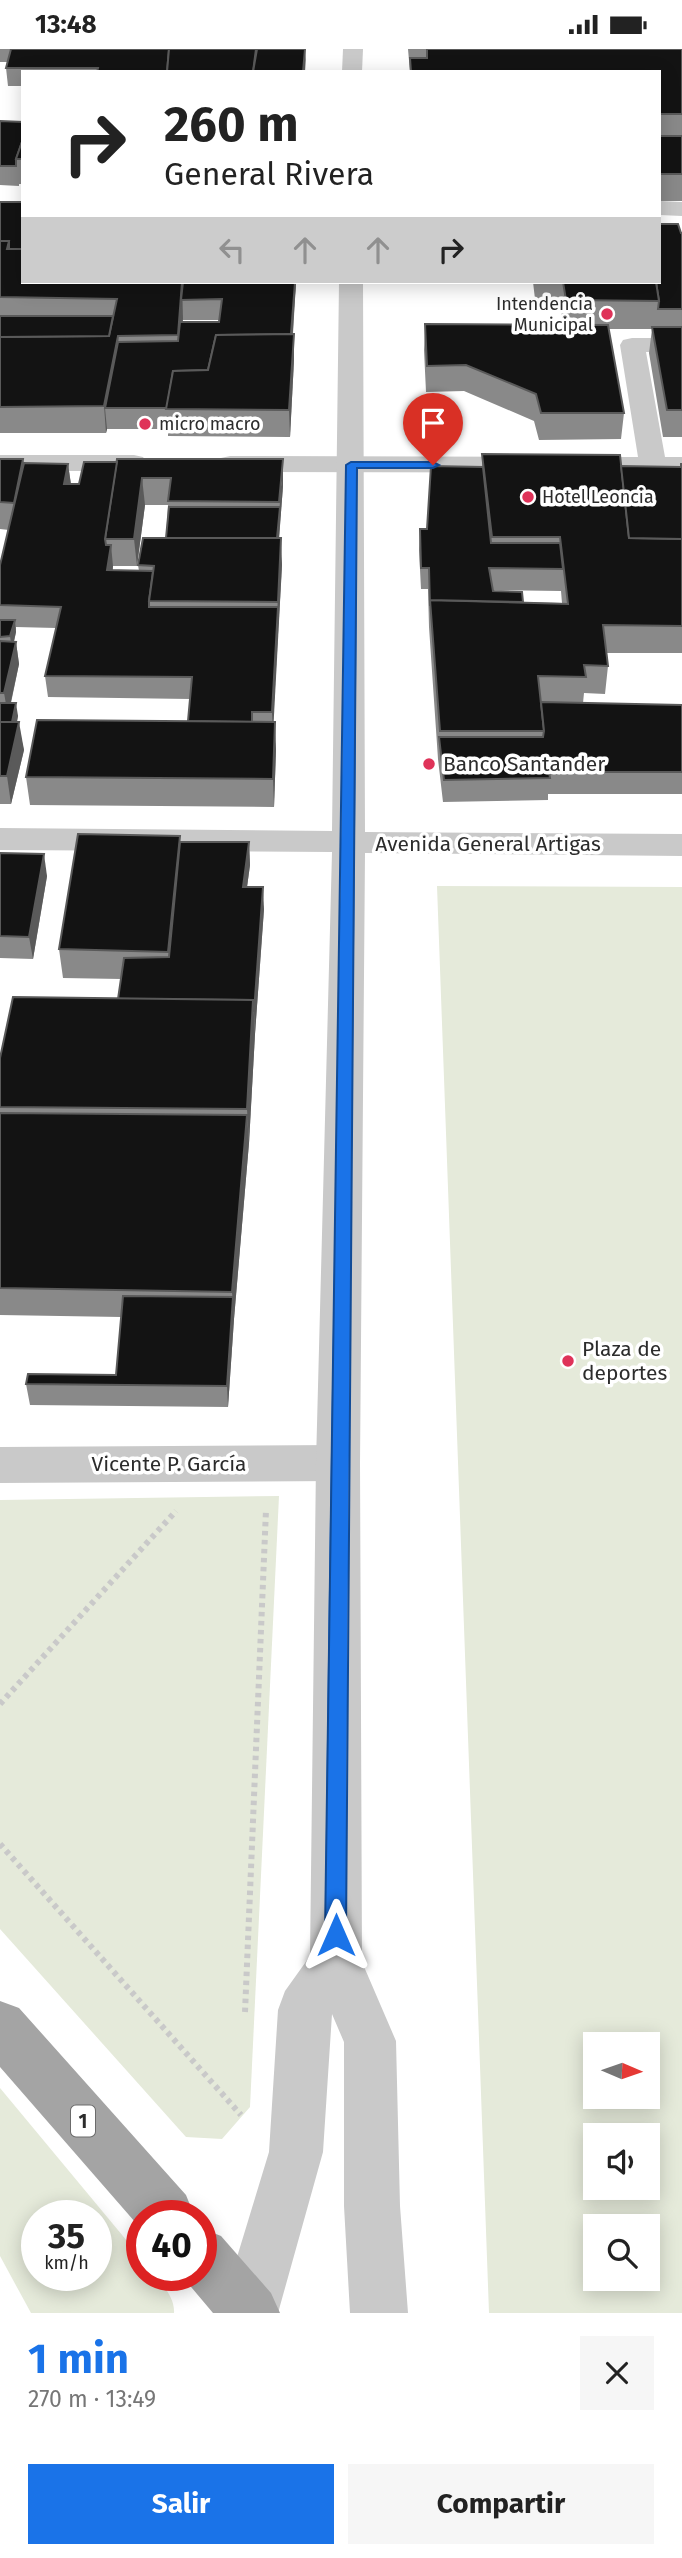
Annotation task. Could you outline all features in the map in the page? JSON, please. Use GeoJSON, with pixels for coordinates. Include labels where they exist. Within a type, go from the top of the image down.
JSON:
{"type":"FeatureCollection","features":[{"type":"Feature","properties":{"kind":"main road","name":"1"},"geometry":{"type":"LineString","coordinates":[[0,2027],[153,2200]]}},
{"type":"Feature","properties":{"kind":"main road"},"geometry":{"type":"LineString","coordinates":[[217,2275],[250,2313]]}},
{"type":"Feature","properties":{"kind":"street"},"geometry":{"type":"LineString","coordinates":[[352,70],[353,49]]}},
{"type":"Feature","properties":{"kind":"street"},"geometry":{"type":"LineString","coordinates":[[661,208],[682,209]]}},
{"type":"Feature","properties":{"kind":"street"},"geometry":{"type":"LineString","coordinates":[[351,284],[349,843],[338,1463],[336,1963],[370,2041],[372,2206],[379,2313]]}},
{"type":"Feature","properties":{"kind":"street"},"geometry":{"type":"LineString","coordinates":[[653,465],[632,345],[682,345]]}},
{"type":"Feature","properties":{"kind":"street"},"geometry":{"type":"LineString","coordinates":[[0,463],[162,464]]}},
{"type":"Feature","properties":{"kind":"street"},"geometry":{"type":"LineString","coordinates":[[202,464],[682,465]]}},
{"type":"Feature","properties":{"kind":"street","name":"Avenida General Artigas"},"geometry":{"type":"LineString","coordinates":[[0,839],[682,845]]}},
{"type":"Feature","properties":{"kind":"street","name":"Vicente P. García"},"geometry":{"type":"LineString","coordinates":[[0,1465],[338,1463]]}},
{"type":"Feature","properties":{"kind":"street"},"geometry":{"type":"LineString","coordinates":[[250,2313],[296,2152],[304,2010],[336,1963]]}},
{"type":"Feature","properties":{"kind":"path"},"geometry":{"type":"LineString","coordinates":[[244,2017],[268,1464]]}},
{"type":"Feature","properties":{"kind":"path"},"geometry":{"type":"LineString","coordinates":[[0,1705],[148,1545],[214,1465]]}},
{"type":"Feature","properties":{"kind":"path"},"geometry":{"type":"LineString","coordinates":[[0,1844],[240,2114],[244,2125]]}},
{"type":"Feature","properties":{"kind":"path"},"geometry":{"type":"LineString","coordinates":[[240,2114],[241,2100]]}},
{"type":"Feature","properties":{"kind":"green space","name":"Plaza de deportes"},"geometry":{"type":"Polygon","coordinates":[[[437,886],[682,887],[682,2313],[489,2313],[437,886]]]}},
{"type":"Feature","properties":{"kind":"green space"},"geometry":{"type":"Polygon","coordinates":[[[279,1496],[250,2107],[222,2139],[186,2137],[0,1929],[0,1500],[279,1496]]]}},
{"type":"Feature","properties":{"kind":"green space"},"geometry":{"type":"Polygon","coordinates":[[[0,2088],[93,2200],[21,2200],[21,2291],[112,2291],[112,2223],[126,2240],[126,2291],[166,2291],[174,2308],[174,2313],[31,2313],[0,2256],[0,2088]]]}},
{"type":"Feature","properties":{"kind":"building"},"geometry":{"type":"Polygon","coordinates":[[[11,49],[169,49],[167,70],[6,68],[11,49]]]}},
{"type":"Feature","properties":{"kind":"building"},"geometry":{"type":"Polygon","coordinates":[[[169,49],[256,49],[253,70],[167,70],[169,49]]]}},
{"type":"Feature","properties":{"kind":"building"},"geometry":{"type":"Polygon","coordinates":[[[257,49],[305,49],[303,70],[253,70],[257,49]]]}},
{"type":"Feature","properties":{"kind":"building"},"geometry":{"type":"Polygon","coordinates":[[[427,49],[682,49],[682,114],[661,114],[661,70],[411,70],[410,58],[427,58],[427,49]]]}},
{"type":"Feature","properties":{"kind":"building"},"geometry":{"type":"Polygon","coordinates":[[[0,121],[21,122],[21,145],[16,166],[0,166],[0,121]]]}},
{"type":"Feature","properties":{"kind":"building"},"geometry":{"type":"Polygon","coordinates":[[[661,136],[682,136],[682,174],[661,174],[661,136]]]}},
{"type":"Feature","properties":{"kind":"building"},"geometry":{"type":"Polygon","coordinates":[[[21,145],[21,159],[16,159],[21,145]]]}},
{"type":"Feature","properties":{"kind":"building"},"geometry":{"type":"Polygon","coordinates":[[[0,202],[21,202],[21,249],[9,249],[9,241],[0,241],[0,202]]]}},
{"type":"Feature","properties":{"kind":"building"},"geometry":{"type":"Polygon","coordinates":[[[661,224],[678,224],[682,233],[682,309],[658,309],[656,284],[661,284],[661,224]]]}},
{"type":"Feature","properties":{"kind":"building"},"geometry":{"type":"Polygon","coordinates":[[[0,241],[9,241],[7,249],[21,249],[21,284],[182,284],[178,335],[118,336],[104,406],[0,407],[0,337],[109,336],[117,299],[0,297],[0,241]]]}},
{"type":"Feature","properties":{"kind":"building"},"geometry":{"type":"Polygon","coordinates":[[[183,284],[295,284],[291,334],[216,335],[208,370],[173,371],[167,408],[105,408],[118,342],[178,341],[180,322],[219,322],[222,299],[181,300],[183,284]]]}},
{"type":"Feature","properties":{"kind":"building"},"geometry":{"type":"Polygon","coordinates":[[[563,284],[656,284],[659,301],[566,300],[563,284]]]}},
{"type":"Feature","properties":{"kind":"building"},"geometry":{"type":"Polygon","coordinates":[[[0,316],[113,316],[109,336],[0,337],[0,316]]]}},
{"type":"Feature","properties":{"kind":"building"},"geometry":{"type":"Polygon","coordinates":[[[425,324],[608,325],[624,413],[541,413],[536,394],[466,365],[427,366],[425,324]]]}},
{"type":"Feature","properties":{"kind":"building"},"geometry":{"type":"Polygon","coordinates":[[[652,327],[682,327],[682,410],[667,410],[652,327]]]}},
{"type":"Feature","properties":{"kind":"building"},"geometry":{"type":"Polygon","coordinates":[[[294,334],[289,410],[166,409],[173,371],[208,370],[216,335],[294,334]]]}},
{"type":"Feature","properties":{"kind":"building"},"geometry":{"type":"Polygon","coordinates":[[[482,454],[620,455],[629,538],[682,539],[682,626],[603,625],[608,666],[584,665],[586,677],[538,676],[544,731],[440,731],[430,600],[568,604],[560,537],[492,537],[482,454]]]}},
{"type":"Feature","properties":{"kind":"building"},"geometry":{"type":"Polygon","coordinates":[[[0,459],[23,459],[14,503],[0,502],[0,459]]]}},
{"type":"Feature","properties":{"kind":"building"},"geometry":{"type":"Polygon","coordinates":[[[117,459],[283,459],[279,502],[168,501],[171,478],[142,478],[134,539],[105,539],[117,459]]]}},
{"type":"Feature","properties":{"kind":"building"},"geometry":{"type":"Polygon","coordinates":[[[84,462],[117,462],[105,539],[106,545],[111,545],[107,570],[153,571],[149,607],[278,607],[272,712],[252,712],[252,722],[188,721],[192,677],[45,676],[61,607],[0,605],[0,565],[24,463],[68,464],[64,484],[79,484],[84,462]]]}},
{"type":"Feature","properties":{"kind":"building"},"geometry":{"type":"Polygon","coordinates":[[[681,464],[682,539],[629,538],[621,466],[681,467],[681,464]]]}},
{"type":"Feature","properties":{"kind":"building"},"geometry":{"type":"Polygon","coordinates":[[[431,466],[483,467],[491,543],[560,543],[563,569],[489,568],[493,591],[522,592],[523,602],[430,600],[430,606],[429,568],[421,568],[420,529],[427,529],[431,466]]]}},
{"type":"Feature","properties":{"kind":"building"},"geometry":{"type":"Polygon","coordinates":[[[169,507],[280,507],[277,538],[166,538],[169,507]]]}},
{"type":"Feature","properties":{"kind":"building"},"geometry":{"type":"Polygon","coordinates":[[[143,538],[281,538],[278,602],[149,601],[154,566],[138,565],[143,538]]]}},
{"type":"Feature","properties":{"kind":"building"},"geometry":{"type":"Polygon","coordinates":[[[0,620],[15,620],[10,636],[0,637],[0,620]]]}},
{"type":"Feature","properties":{"kind":"building"},"geometry":{"type":"Polygon","coordinates":[[[0,641],[16,642],[4,693],[0,693],[0,641]]]}},
{"type":"Feature","properties":{"kind":"building"},"geometry":{"type":"Polygon","coordinates":[[[541,702],[682,705],[682,772],[549,772],[550,778],[444,780],[439,737],[543,737],[541,702]]]}},
{"type":"Feature","properties":{"kind":"building"},"geometry":{"type":"Polygon","coordinates":[[[0,703],[16,703],[12,722],[0,722],[0,703]]]}},
{"type":"Feature","properties":{"kind":"building"},"geometry":{"type":"Polygon","coordinates":[[[37,720],[275,722],[273,779],[26,777],[37,720]]]}},
{"type":"Feature","properties":{"kind":"building"},"geometry":{"type":"Polygon","coordinates":[[[0,722],[19,722],[7,776],[0,776],[0,722]]]}},
{"type":"Feature","properties":{"kind":"building"},"geometry":{"type":"Polygon","coordinates":[[[78,834],[180,836],[168,952],[59,949],[78,834]]]}},
{"type":"Feature","properties":{"kind":"building"},"geometry":{"type":"Polygon","coordinates":[[[180,842],[249,842],[243,887],[263,887],[254,1012],[253,1000],[118,999],[124,958],[169,957],[180,842]]]}},
{"type":"Feature","properties":{"kind":"building"},"geometry":{"type":"Polygon","coordinates":[[[0,853],[44,854],[29,937],[0,936],[0,853]]]}},
{"type":"Feature","properties":{"kind":"building"},"geometry":{"type":"Polygon","coordinates":[[[13,997],[253,1000],[247,1109],[0,1107],[0,1058],[13,997]]]}},
{"type":"Feature","properties":{"kind":"building"},"geometry":{"type":"Polygon","coordinates":[[[0,1113],[247,1115],[232,1292],[0,1288],[0,1113]]]}},
{"type":"Feature","properties":{"kind":"building"},"geometry":{"type":"Polygon","coordinates":[[[123,1296],[233,1297],[227,1386],[26,1384],[28,1374],[116,1375],[123,1296]]]}},
{"type":"Feature","properties":{"kind":"place","name":"Intendencia Municipal"},"geometry":{"type":"Point","coordinates":[607,314]}},
{"type":"Feature","properties":{"kind":"place","name":"micro macro"},"geometry":{"type":"Point","coordinates":[145,424]}},
{"type":"Feature","properties":{"kind":"place","name":"Hotel Leoncia"},"geometry":{"type":"Point","coordinates":[528,497]}},
{"type":"Feature","properties":{"kind":"place","name":"Banco Santander"},"geometry":{"type":"Point","coordinates":[429,764]}},
{"type":"Feature","properties":{"kind":"place","name":"Plaza de deportes"},"geometry":{"type":"Point","coordinates":[568,1361]}},
{"type":"Feature","properties":{"kind":"route"},"geometry":{"type":"LineString","coordinates":[[336,1935],[338,1463],[349,797],[351,465],[433,465]]}}]}
